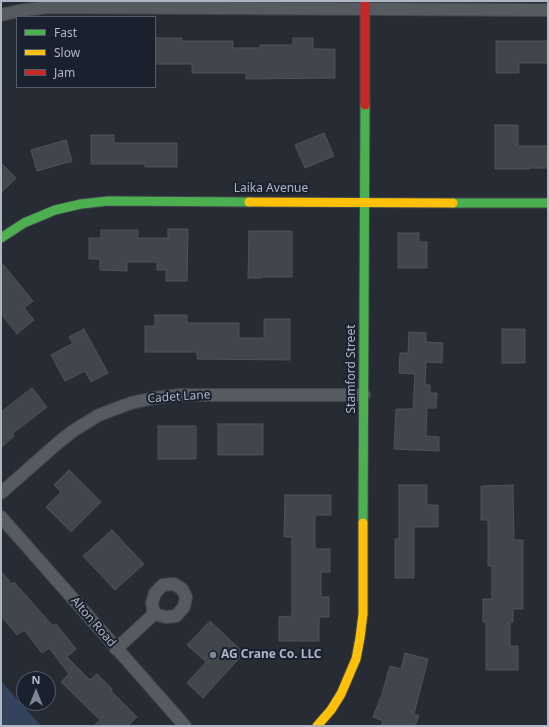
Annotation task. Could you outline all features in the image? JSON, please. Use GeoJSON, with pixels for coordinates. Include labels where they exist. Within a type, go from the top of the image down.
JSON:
{"type":"FeatureCollection","features":[{"type":"Feature","properties":{"kind":"street"},"geometry":{"type":"LineString","coordinates":[[1,15],[48,7],[365,5],[548,10]]}},
{"type":"Feature","properties":{"kind":"street","name":"Stamford Street"},"geometry":{"type":"LineString","coordinates":[[317,726],[331,710],[341,694],[356,660],[363,614],[365,5]]}},
{"type":"Feature","properties":{"kind":"street","name":"Laika Avenue"},"geometry":{"type":"LineString","coordinates":[[1,238],[24,223],[55,210],[81,204],[108,201],[548,203]]}},
{"type":"Feature","properties":{"kind":"street","name":"Cadet Lane"},"geometry":{"type":"LineString","coordinates":[[1,493],[73,431],[99,415],[130,403],[180,395],[364,395]]}},
{"type":"Feature","properties":{"kind":"street","name":"Alton Road"},"geometry":{"type":"LineString","coordinates":[[1,518],[185,726]]}},
{"type":"Feature","properties":{"kind":"street"},"geometry":{"type":"LineString","coordinates":[[116,648],[154,614]]}},
{"type":"Feature","properties":{"kind":"water"},"geometry":{"type":"Polygon","coordinates":[[[1,681],[16,698],[16,711],[28,711],[41,726],[1,726],[1,681]]]}},
{"type":"Feature","properties":{"kind":"building"},"geometry":{"type":"Polygon","coordinates":[[[156,38],[182,38],[182,41],[233,41],[233,48],[260,48],[260,45],[293,45],[293,38],[313,38],[313,49],[335,49],[335,78],[246,79],[246,73],[192,73],[192,64],[156,64],[156,38]]]}},
{"type":"Feature","properties":{"kind":"building"},"geometry":{"type":"Polygon","coordinates":[[[496,41],[548,41],[548,63],[519,63],[519,73],[496,73],[496,41]]]}},
{"type":"Feature","properties":{"kind":"building"},"geometry":{"type":"Polygon","coordinates":[[[495,125],[518,125],[518,146],[548,146],[548,168],[495,169],[495,125]]]}},
{"type":"Feature","properties":{"kind":"building"},"geometry":{"type":"Polygon","coordinates":[[[324,133],[334,156],[305,168],[295,145],[324,133]]]}},
{"type":"Feature","properties":{"kind":"building"},"geometry":{"type":"Polygon","coordinates":[[[91,135],[114,135],[114,143],[177,143],[177,167],[145,167],[145,164],[91,164],[91,135]]]}},
{"type":"Feature","properties":{"kind":"building"},"geometry":{"type":"Polygon","coordinates":[[[66,140],[72,161],[37,171],[31,150],[66,140]]]}},
{"type":"Feature","properties":{"kind":"building"},"geometry":{"type":"Polygon","coordinates":[[[1,163],[16,178],[1,193],[1,163]]]}},
{"type":"Feature","properties":{"kind":"building"},"geometry":{"type":"Polygon","coordinates":[[[168,229],[188,229],[187,281],[166,281],[166,270],[157,270],[157,262],[127,262],[127,271],[100,270],[100,259],[89,259],[89,238],[101,238],[101,230],[138,230],[138,238],[168,238],[168,229]]]}},
{"type":"Feature","properties":{"kind":"building"},"geometry":{"type":"Polygon","coordinates":[[[249,231],[292,231],[292,277],[248,278],[249,231]]]}},
{"type":"Feature","properties":{"kind":"building"},"geometry":{"type":"Polygon","coordinates":[[[398,233],[419,233],[419,242],[427,242],[427,268],[398,268],[398,233]]]}},
{"type":"Feature","properties":{"kind":"building"},"geometry":{"type":"Polygon","coordinates":[[[1,262],[33,301],[24,308],[34,320],[17,334],[1,314],[1,262]]]}},
{"type":"Feature","properties":{"kind":"building"},"geometry":{"type":"Polygon","coordinates":[[[155,315],[187,315],[187,323],[239,323],[239,338],[264,338],[264,319],[290,319],[290,360],[197,359],[197,352],[145,352],[145,326],[155,326],[155,315]]]}},
{"type":"Feature","properties":{"kind":"building"},"geometry":{"type":"Polygon","coordinates":[[[84,329],[108,373],[91,382],[85,371],[65,381],[51,355],[73,343],[69,337],[84,329]]]}},
{"type":"Feature","properties":{"kind":"building"},"geometry":{"type":"Polygon","coordinates":[[[502,329],[525,329],[525,363],[502,363],[502,329]]]}},
{"type":"Feature","properties":{"kind":"building"},"geometry":{"type":"Polygon","coordinates":[[[409,332],[426,333],[426,342],[443,343],[442,363],[426,362],[425,385],[430,385],[430,393],[437,393],[436,408],[427,408],[426,436],[439,437],[439,451],[394,449],[396,409],[413,409],[415,374],[399,373],[400,353],[408,353],[409,332]]]}},
{"type":"Feature","properties":{"kind":"building"},"geometry":{"type":"Polygon","coordinates":[[[32,388],[47,407],[12,434],[14,436],[1,448],[1,412],[32,388]]]}},
{"type":"Feature","properties":{"kind":"building"},"geometry":{"type":"Polygon","coordinates":[[[218,424],[263,424],[263,455],[218,455],[218,424]]]}},
{"type":"Feature","properties":{"kind":"building"},"geometry":{"type":"Polygon","coordinates":[[[158,426],[196,426],[196,459],[158,459],[158,426]]]}},
{"type":"Feature","properties":{"kind":"building"},"geometry":{"type":"Polygon","coordinates":[[[69,470],[101,502],[71,532],[46,507],[61,492],[54,485],[69,470]]]}},
{"type":"Feature","properties":{"kind":"building"},"geometry":{"type":"Polygon","coordinates":[[[399,485],[427,485],[427,505],[438,505],[438,527],[414,527],[414,578],[395,578],[395,539],[399,539],[399,485]]]}},
{"type":"Feature","properties":{"kind":"building"},"geometry":{"type":"Polygon","coordinates":[[[513,485],[514,540],[523,540],[523,609],[513,609],[513,622],[510,622],[510,646],[518,646],[518,670],[486,670],[486,622],[483,622],[483,599],[492,599],[492,566],[488,566],[488,520],[481,520],[481,486],[513,485]]]}},
{"type":"Feature","properties":{"kind":"building"},"geometry":{"type":"Polygon","coordinates":[[[285,495],[331,495],[331,515],[315,515],[315,549],[330,549],[330,572],[321,572],[321,597],[329,597],[329,617],[319,617],[319,641],[279,641],[279,617],[292,616],[292,537],[284,537],[285,495]]]}},
{"type":"Feature","properties":{"kind":"building"},"geometry":{"type":"Polygon","coordinates":[[[112,530],[144,564],[115,590],[83,556],[112,530]]]}},
{"type":"Feature","properties":{"kind":"building"},"geometry":{"type":"Polygon","coordinates":[[[1,571],[12,584],[14,582],[53,626],[56,624],[76,649],[67,657],[90,680],[97,674],[112,689],[111,691],[137,717],[128,726],[94,726],[100,720],[61,682],[69,674],[49,648],[42,653],[24,630],[17,635],[1,616],[1,571]]]}},
{"type":"Feature","properties":{"kind":"building"},"geometry":{"type":"Polygon","coordinates":[[[210,621],[244,653],[203,698],[187,683],[206,662],[187,645],[210,621]]]}},
{"type":"Feature","properties":{"kind":"building"},"geometry":{"type":"Polygon","coordinates":[[[405,653],[428,659],[414,714],[419,716],[415,726],[381,726],[383,721],[373,717],[382,694],[390,666],[401,669],[405,653]]]}},
{"type":"Feature","properties":{"kind":"traffic: fast"},"geometry":{"type":"LineString","coordinates":[[363,523],[365,105]]}},
{"type":"Feature","properties":{"kind":"traffic: fast"},"geometry":{"type":"LineString","coordinates":[[1,238],[24,223],[55,210],[81,204],[108,201],[249,202]]}},
{"type":"Feature","properties":{"kind":"traffic: fast"},"geometry":{"type":"LineString","coordinates":[[453,203],[548,203]]}},
{"type":"Feature","properties":{"kind":"traffic: slow"},"geometry":{"type":"LineString","coordinates":[[249,202],[453,203]]}},
{"type":"Feature","properties":{"kind":"traffic: slow"},"geometry":{"type":"LineString","coordinates":[[317,726],[331,710],[341,694],[356,659],[363,614],[363,523]]}},
{"type":"Feature","properties":{"kind":"traffic: jam"},"geometry":{"type":"LineString","coordinates":[[365,1],[365,105]]}},
{"type":"Feature","properties":{"kind":"place","name":"AG Crane Co. LLC"},"geometry":{"type":"Point","coordinates":[213,655]}}]}
